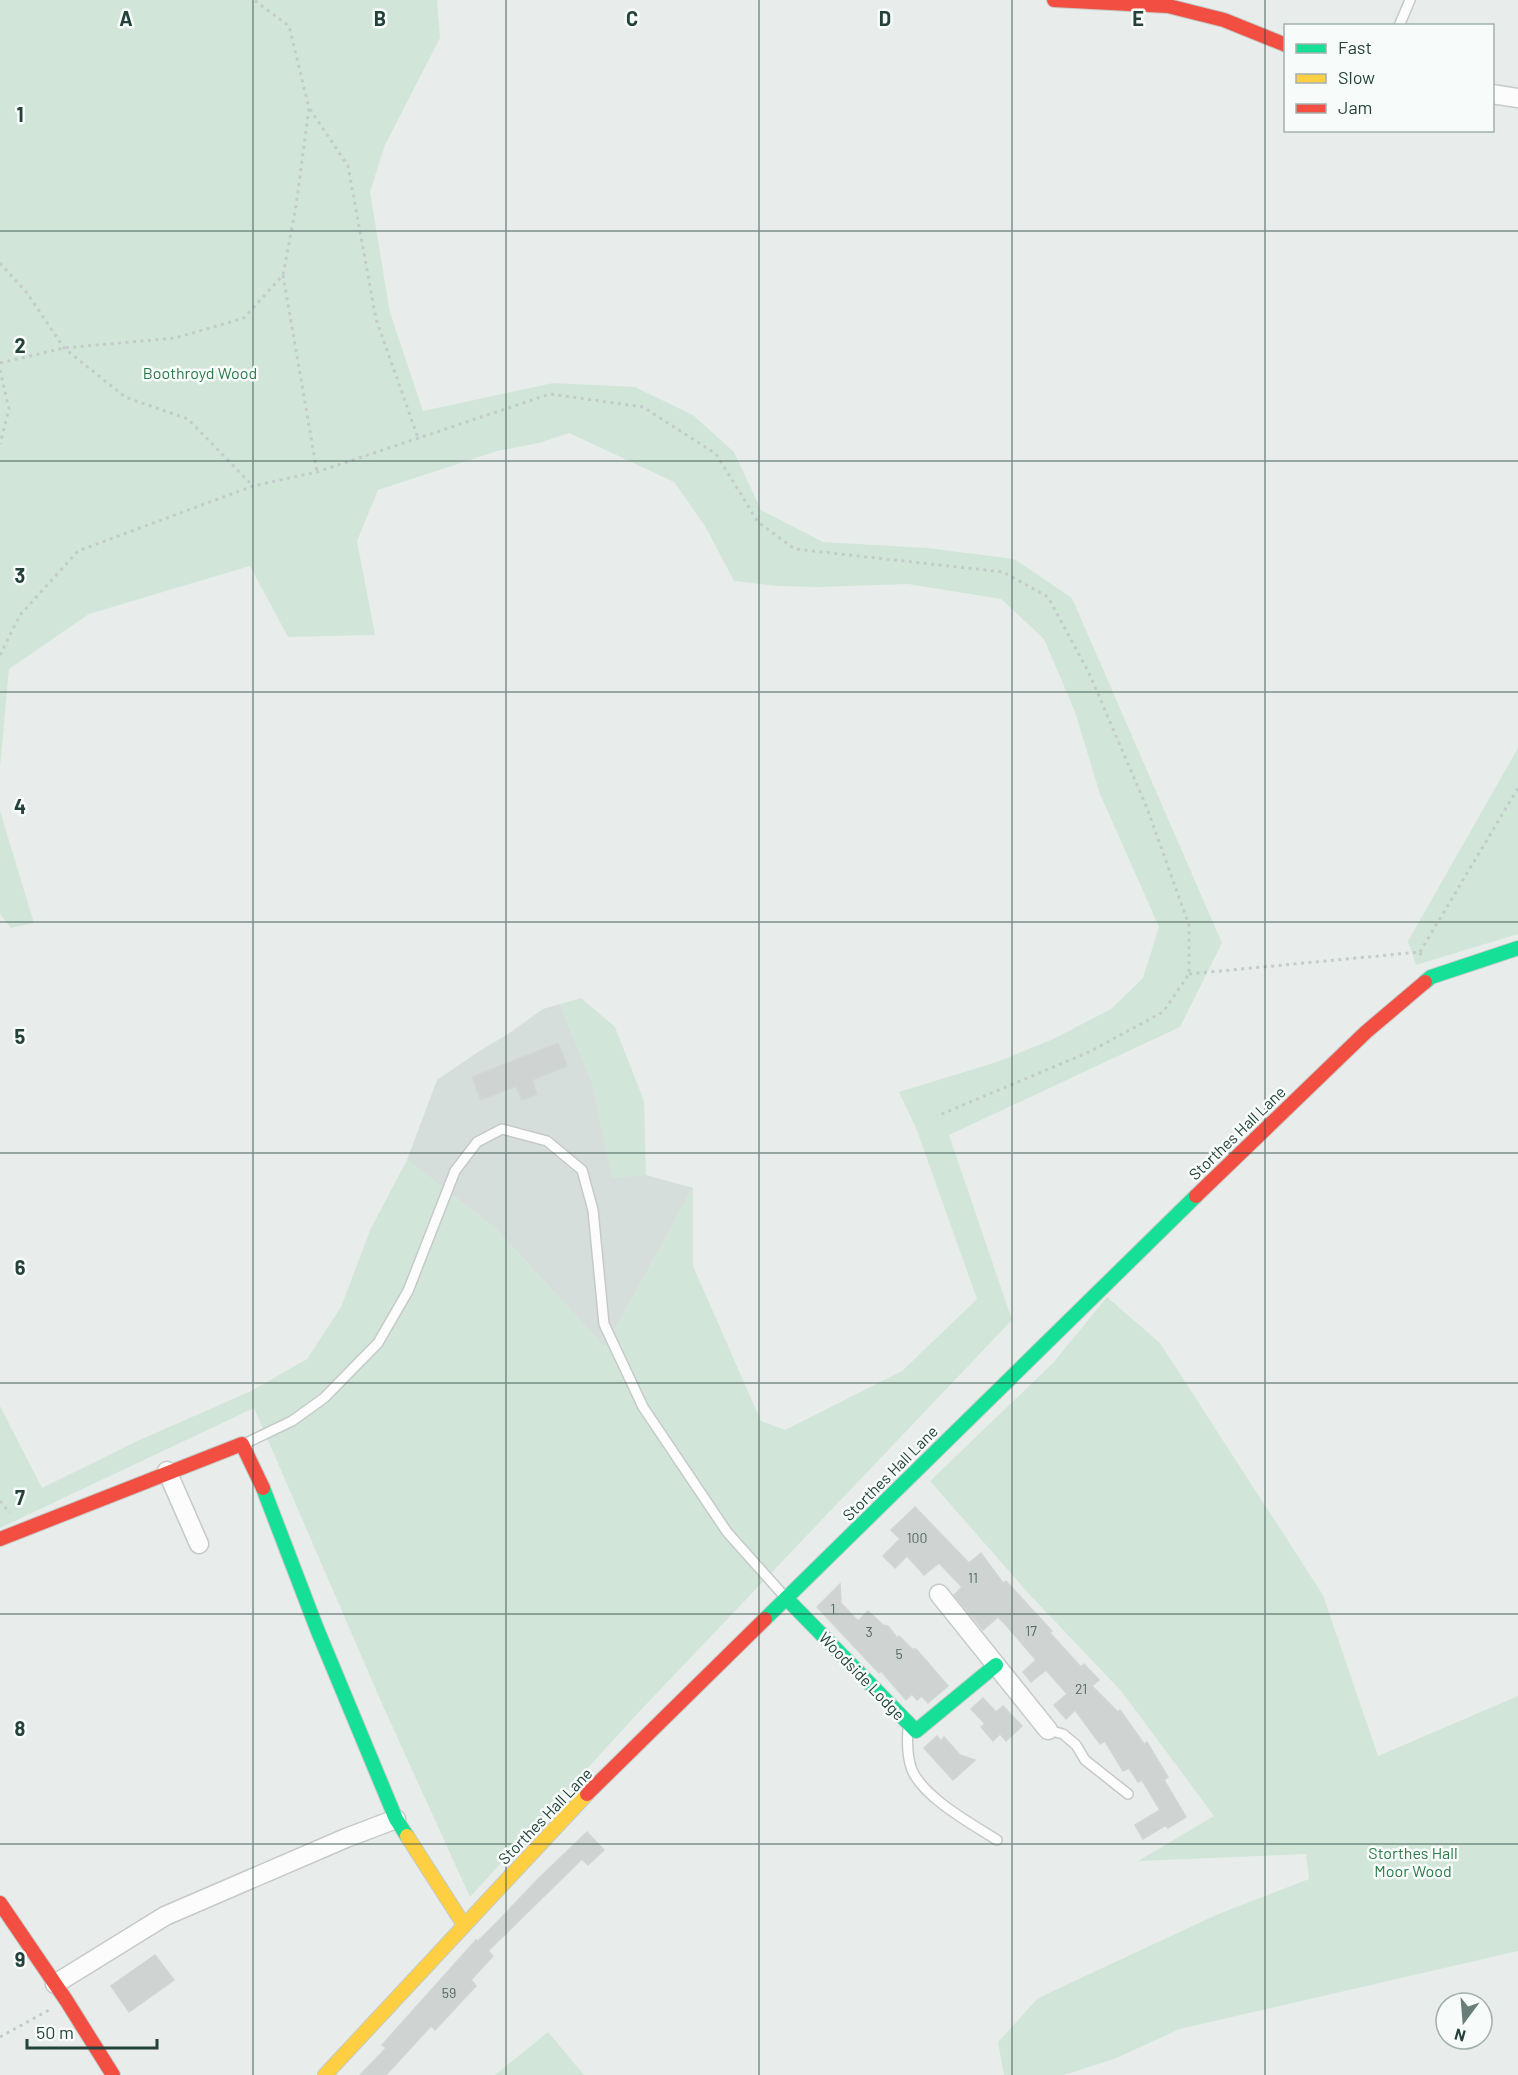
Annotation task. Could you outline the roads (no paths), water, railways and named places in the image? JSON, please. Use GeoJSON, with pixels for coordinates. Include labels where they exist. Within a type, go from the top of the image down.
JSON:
{"type":"FeatureCollection","features":[{"type":"Feature","properties":{"kind":"street"},"geometry":{"type":"LineString","coordinates":[[1054,0],[1168,6],[1224,20],[1284,44]]}},
{"type":"Feature","properties":{"kind":"street"},"geometry":{"type":"LineString","coordinates":[[1494,94],[1518,98]]}},
{"type":"Feature","properties":{"kind":"street","name":"Storthes Hall Lane"},"geometry":{"type":"LineString","coordinates":[[325,2075],[567,1814],[1366,1032],[1431,977],[1518,948]]}},
{"type":"Feature","properties":{"kind":"street"},"geometry":{"type":"LineString","coordinates":[[0,1539],[89,1505],[168,1471],[242,1444],[258,1474],[317,1629],[396,1819],[464,1925]]}},
{"type":"Feature","properties":{"kind":"street"},"geometry":{"type":"LineString","coordinates":[[168,1471],[199,1544]]}},
{"type":"Feature","properties":{"kind":"street"},"geometry":{"type":"LineString","coordinates":[[939,1594],[1048,1730]]}},
{"type":"Feature","properties":{"kind":"street","name":"Woodside Lodge"},"geometry":{"type":"LineString","coordinates":[[786,1598],[916,1731],[996,1665]]}},
{"type":"Feature","properties":{"kind":"street"},"geometry":{"type":"LineString","coordinates":[[55,1984],[165,1916],[346,1838],[396,1819]]}},
{"type":"Feature","properties":{"kind":"street"},"geometry":{"type":"LineString","coordinates":[[0,1903],[113,2075]]}},
{"type":"Feature","properties":{"kind":"lane"},"geometry":{"type":"LineString","coordinates":[[1400,24],[1410,0]]}},
{"type":"Feature","properties":{"kind":"lane"},"geometry":{"type":"LineString","coordinates":[[242,1444],[292,1421],[324,1398],[378,1343],[408,1291],[455,1171],[477,1142],[502,1129],[547,1141],[582,1170],[593,1210],[604,1324],[643,1407],[728,1532],[786,1598]]}},
{"type":"Feature","properties":{"kind":"lane"},"geometry":{"type":"LineString","coordinates":[[908,1723],[907,1749],[912,1771],[945,1807],[997,1840]]}},
{"type":"Feature","properties":{"kind":"lane"},"geometry":{"type":"LineString","coordinates":[[1048,1730],[1063,1734],[1076,1744],[1085,1760],[1128,1794]]}},
{"type":"Feature","properties":{"kind":"park label","name":"Boothroyd Wood"},"geometry":{"type":"Point","coordinates":[200,373]}},
{"type":"Feature","properties":{"kind":"park label","name":"Storthes Hall Moor Wood"},"geometry":{"type":"Point","coordinates":[1413,1862]}}]}
